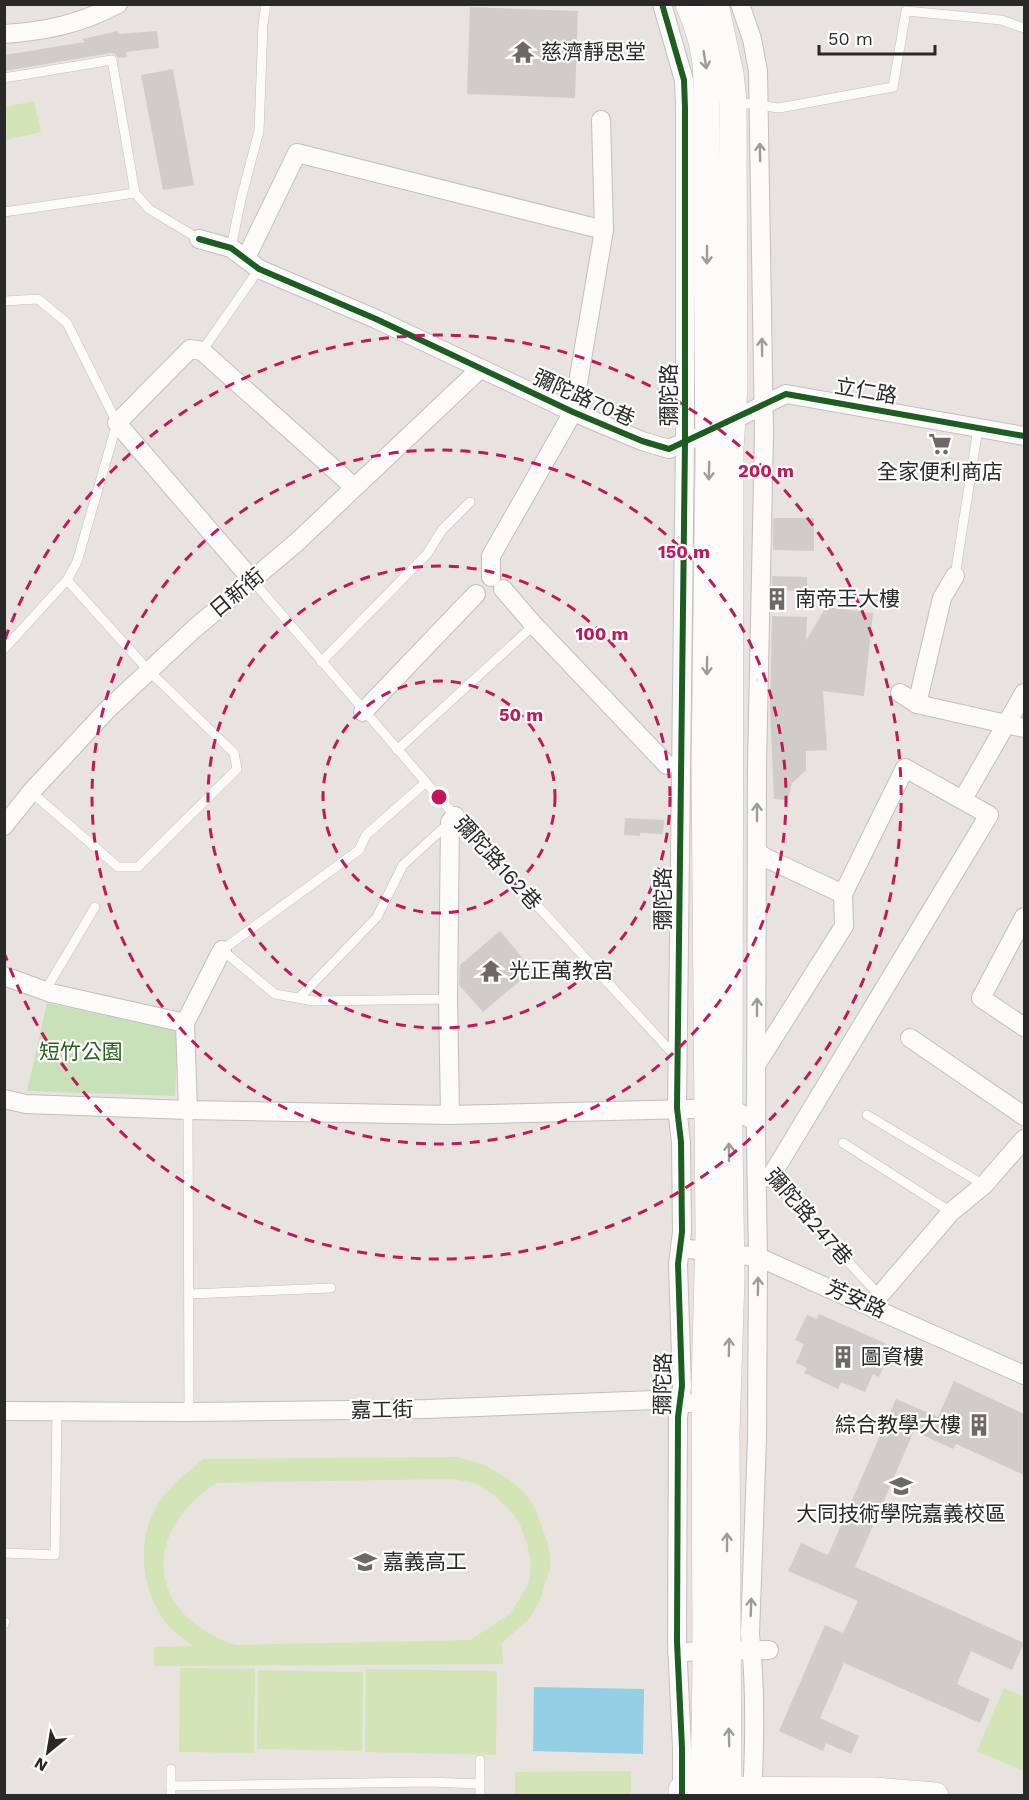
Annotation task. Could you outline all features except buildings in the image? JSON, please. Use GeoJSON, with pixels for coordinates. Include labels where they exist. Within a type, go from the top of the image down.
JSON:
{"type":"FeatureCollection","features":[{"type":"Feature","properties":{"kind":"street"},"geometry":{"type":"LineString","coordinates":[[4,34],[61,27],[98,15],[118,4]]}},
{"type":"Feature","properties":{"kind":"street","name":"彌陀路"},"geometry":{"type":"LineString","coordinates":[[662,4],[684,80],[712,105]]}},
{"type":"Feature","properties":{"kind":"street","name":"彌陀路"},"geometry":{"type":"LineString","coordinates":[[688,4],[701,33],[712,105],[734,387],[708,431],[713,766],[756,852],[757,1417],[750,1634],[739,1651]]}},
{"type":"Feature","properties":{"kind":"street","name":"彌陀路"},"geometry":{"type":"LineString","coordinates":[[704,1406],[719,1253],[719,1108],[708,431],[712,105],[730,74],[723,8]]}},
{"type":"Feature","properties":{"kind":"street","name":"彌陀路"},"geometry":{"type":"LineString","coordinates":[[717,1793],[739,1651],[704,1406],[678,1264],[682,1232],[681,1142],[677,1108],[678,1059],[713,766],[764,405],[758,70],[752,39],[723,8]]}},
{"type":"Feature","properties":{"kind":"street"},"geometry":{"type":"LineString","coordinates":[[601,120],[604,230],[573,412],[491,556],[497,583],[534,625],[713,766]]}},
{"type":"Feature","properties":{"kind":"street"},"geometry":{"type":"LineString","coordinates":[[245,259],[297,153],[604,230]]}},
{"type":"Feature","properties":{"kind":"street","name":"彌陀路70巷"},"geometry":{"type":"LineString","coordinates":[[199,239],[573,412],[642,441],[669,449],[708,431]]}},
{"type":"Feature","properties":{"kind":"street"},"geometry":{"type":"LineString","coordinates":[[252,580],[117,423],[190,349],[202,351],[354,487]]}},
{"type":"Feature","properties":{"kind":"street","name":"日新街"},"geometry":{"type":"LineString","coordinates":[[4,826],[31,792],[107,710],[148,670],[297,542],[480,369]]}},
{"type":"Feature","properties":{"kind":"street","name":"立仁路"},"geometry":{"type":"LineString","coordinates":[[708,431],[786,394],[1024,435]]}},
{"type":"Feature","properties":{"kind":"street"},"geometry":{"type":"LineString","coordinates":[[917,704],[942,598],[955,576]]}},
{"type":"Feature","properties":{"kind":"street"},"geometry":{"type":"LineString","coordinates":[[363,712],[476,594]]}},
{"type":"Feature","properties":{"kind":"street"},"geometry":{"type":"LineString","coordinates":[[900,693],[917,704],[1024,728]]}},
{"type":"Feature","properties":{"kind":"street"},"geometry":{"type":"LineString","coordinates":[[963,799],[1024,693]]}},
{"type":"Feature","properties":{"kind":"street"},"geometry":{"type":"LineString","coordinates":[[758,1062],[844,926],[843,894],[905,768],[989,815],[770,1178]]}},
{"type":"Feature","properties":{"kind":"street"},"geometry":{"type":"LineString","coordinates":[[450,1115],[448,999],[452,819]]}},
{"type":"Feature","properties":{"kind":"street"},"geometry":{"type":"LineString","coordinates":[[756,852],[843,894]]}},
{"type":"Feature","properties":{"kind":"street"},"geometry":{"type":"LineString","coordinates":[[1024,917],[981,998],[1024,1027]]}},
{"type":"Feature","properties":{"kind":"street"},"geometry":{"type":"LineString","coordinates":[[188,1110],[185,1023],[222,950]]}},
{"type":"Feature","properties":{"kind":"street"},"geometry":{"type":"LineString","coordinates":[[4,976],[45,991],[185,1023]]}},
{"type":"Feature","properties":{"kind":"street"},"geometry":{"type":"LineString","coordinates":[[910,1038],[1024,1116]]}},
{"type":"Feature","properties":{"kind":"street"},"geometry":{"type":"LineString","coordinates":[[4,1099],[26,1104],[188,1110],[450,1115],[719,1108],[756,1122]]}},
{"type":"Feature","properties":{"kind":"street"},"geometry":{"type":"LineString","coordinates":[[880,1295],[951,1212],[984,1185],[1024,1139]]}},
{"type":"Feature","properties":{"kind":"street","name":"芳安路"},"geometry":{"type":"LineString","coordinates":[[680,1248],[758,1257],[1024,1375]]}},
{"type":"Feature","properties":{"kind":"street","name":"嘉工街"},"geometry":{"type":"LineString","coordinates":[[4,1411],[189,1412],[426,1409],[654,1400],[704,1406],[757,1417]]}},
{"type":"Feature","properties":{"kind":"street","name":"彌陀路"},"geometry":{"type":"LineString","coordinates":[[704,1406],[678,1418],[677,1652],[717,1793]]}},
{"type":"Feature","properties":{"kind":"street"},"geometry":{"type":"LineString","coordinates":[[677,1652],[739,1651]]}},
{"type":"Feature","properties":{"kind":"street"},"geometry":{"type":"LineString","coordinates":[[717,1793],[874,1791],[935,1796]]}},
{"type":"Feature","properties":{"kind":"lane"},"geometry":{"type":"LineString","coordinates":[[202,351],[245,259],[241,199],[260,131],[263,24],[266,4]]}},
{"type":"Feature","properties":{"kind":"lane"},"geometry":{"type":"LineString","coordinates":[[712,105],[779,108],[893,87],[906,12],[1000,20],[1024,28]]}},
{"type":"Feature","properties":{"kind":"lane"},"geometry":{"type":"LineString","coordinates":[[4,78],[112,60],[135,193],[149,209],[199,239]]}},
{"type":"Feature","properties":{"kind":"lane"},"geometry":{"type":"LineString","coordinates":[[4,212],[135,193]]}},
{"type":"Feature","properties":{"kind":"lane"},"geometry":{"type":"LineString","coordinates":[[4,301],[38,299],[67,323],[117,423],[77,562],[67,580],[4,649]]}},
{"type":"Feature","properties":{"kind":"lane"},"geometry":{"type":"LineString","coordinates":[[955,576],[978,428]]}},
{"type":"Feature","properties":{"kind":"lane"},"geometry":{"type":"LineString","coordinates":[[321,662],[427,554],[442,530],[470,502]]}},
{"type":"Feature","properties":{"kind":"lane"},"geometry":{"type":"LineString","coordinates":[[31,792],[118,867],[138,867],[237,769],[234,753],[148,670],[67,580]]}},
{"type":"Feature","properties":{"kind":"lane","name":"彌陀路162巷"},"geometry":{"type":"LineString","coordinates":[[252,580],[425,783],[452,819],[678,1059]]}},
{"type":"Feature","properties":{"kind":"lane"},"geometry":{"type":"LineString","coordinates":[[397,750],[534,625]]}},
{"type":"Feature","properties":{"kind":"lane"},"geometry":{"type":"LineString","coordinates":[[425,783],[366,835],[358,850],[222,950],[274,994],[314,1001],[448,999]]}},
{"type":"Feature","properties":{"kind":"lane"},"geometry":{"type":"LineString","coordinates":[[299,998],[377,917],[402,865],[452,819]]}},
{"type":"Feature","properties":{"kind":"lane"},"geometry":{"type":"LineString","coordinates":[[45,991],[95,907]]}},
{"type":"Feature","properties":{"kind":"lane"},"geometry":{"type":"LineString","coordinates":[[188,1110],[189,1412]]}},
{"type":"Feature","properties":{"kind":"lane"},"geometry":{"type":"LineString","coordinates":[[867,1115],[984,1185]]}},
{"type":"Feature","properties":{"kind":"lane","name":"彌陀路247巷"},"geometry":{"type":"LineString","coordinates":[[756,1142],[765,1172],[880,1295],[891,1315]]}},
{"type":"Feature","properties":{"kind":"lane"},"geometry":{"type":"LineString","coordinates":[[843,1143],[951,1212]]}},
{"type":"Feature","properties":{"kind":"lane"},"geometry":{"type":"LineString","coordinates":[[189,1294],[331,1288]]}},
{"type":"Feature","properties":{"kind":"lane"},"geometry":{"type":"LineString","coordinates":[[4,1553],[55,1554],[57,1411]]}},
{"type":"Feature","properties":{"kind":"lane"},"geometry":{"type":"LineString","coordinates":[[480,1760],[480,1796]]}},
{"type":"Feature","properties":{"kind":"lane"},"geometry":{"type":"LineString","coordinates":[[171,1769],[171,1791],[428,1782],[480,1784]]}},
{"type":"Feature","properties":{"kind":"green space"},"geometry":{"type":"Polygon","coordinates":[[[34,101],[41,132],[5,140],[5,107],[34,101]]]}},
{"type":"Feature","properties":{"kind":"green space","name":"短竹公園"},"geometry":{"type":"Polygon","coordinates":[[[47,1003],[178,1031],[175,1096],[27,1091],[47,1003]]]}},
{"type":"Feature","properties":{"kind":"green space"},"geometry":{"type":"Polygon","coordinates":[[[457,1457],[484,1465],[507,1478],[524,1492],[535,1508],[548,1544],[551,1565],[540,1600],[530,1618],[502,1643],[503,1664],[154,1666],[154,1647],[194,1646],[170,1627],[155,1606],[149,1591],[144,1560],[147,1529],[152,1514],[164,1495],[180,1478],[204,1459],[457,1457]],[[451,1479],[217,1483],[192,1503],[175,1525],[165,1549],[164,1572],[170,1594],[185,1614],[206,1632],[236,1645],[470,1640],[510,1614],[528,1585],[531,1564],[527,1543],[519,1522],[495,1496],[475,1483],[451,1479]]]}},
{"type":"Feature","properties":{"kind":"green space"},"geometry":{"type":"Polygon","coordinates":[[[180,1668],[255,1669],[254,1753],[179,1752],[180,1668]]]}},
{"type":"Feature","properties":{"kind":"green space"},"geometry":{"type":"Polygon","coordinates":[[[366,1669],[497,1671],[496,1755],[365,1752],[366,1669]]]}},
{"type":"Feature","properties":{"kind":"green space"},"geometry":{"type":"Polygon","coordinates":[[[258,1670],[363,1672],[362,1751],[257,1749],[258,1670]]]}},
{"type":"Feature","properties":{"kind":"green space"},"geometry":{"type":"Polygon","coordinates":[[[1004,1688],[1024,1697],[1024,1771],[977,1751],[1004,1688]]]}},
{"type":"Feature","properties":{"kind":"green space"},"geometry":{"type":"Polygon","coordinates":[[[631,1771],[631,1795],[515,1795],[515,1772],[631,1771]]]}},
{"type":"Feature","properties":{"kind":"water"},"geometry":{"type":"Polygon","coordinates":[[[534,1687],[644,1689],[643,1754],[533,1751],[534,1687]]]}},
{"type":"Feature","properties":{"kind":"cycle path"},"geometry":{"type":"LineString","coordinates":[[662,4],[684,80],[685,108],[685,442],[677,1108],[681,1142],[682,1232],[678,1264],[682,1386],[678,1417],[677,1642],[682,1796]]}},
{"type":"Feature","properties":{"kind":"cycle path"},"geometry":{"type":"LineString","coordinates":[[199,239],[231,248],[259,269],[376,319],[573,412],[642,441],[669,449],[786,394],[1024,436]]}},
{"type":"Feature","properties":{"kind":"place","name":"慈濟靜思堂"},"geometry":{"type":"Point","coordinates":[523,52]}},
{"type":"Feature","properties":{"kind":"place","name":"全家便利商店"},"geometry":{"type":"Point","coordinates":[940,444]}},
{"type":"Feature","properties":{"kind":"place","name":"南帝王大樓"},"geometry":{"type":"Point","coordinates":[777,599]}},
{"type":"Feature","properties":{"kind":"place","name":"光正萬教宮"},"geometry":{"type":"Point","coordinates":[491,971]}},
{"type":"Feature","properties":{"kind":"place","name":"圖資樓"},"geometry":{"type":"Point","coordinates":[843,1357]}},
{"type":"Feature","properties":{"kind":"place","name":"綜合教學大樓"},"geometry":{"type":"Point","coordinates":[979,1425]}},
{"type":"Feature","properties":{"kind":"place","name":"大同技術學院嘉義校區"},"geometry":{"type":"Point","coordinates":[901,1486]}},
{"type":"Feature","properties":{"kind":"place","name":"嘉義高工"},"geometry":{"type":"Point","coordinates":[365,1562]}}]}
